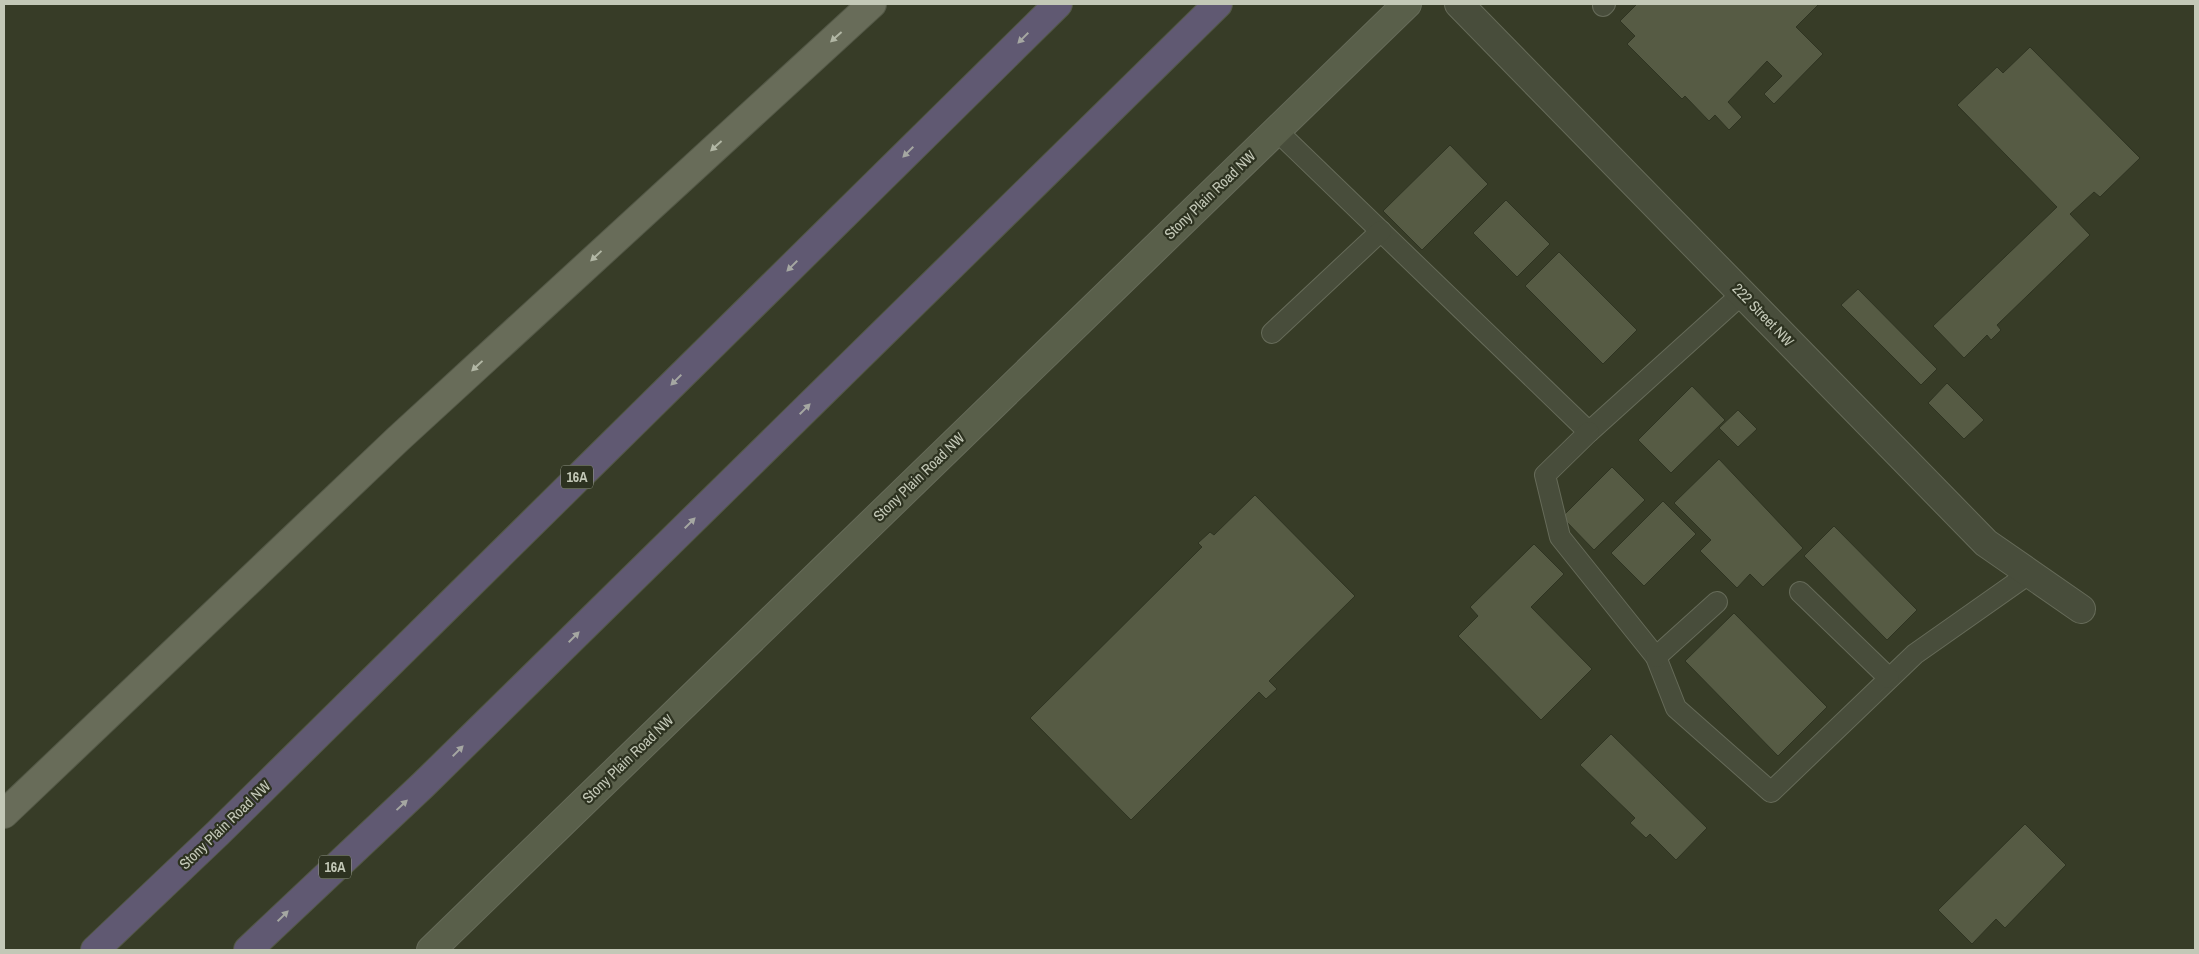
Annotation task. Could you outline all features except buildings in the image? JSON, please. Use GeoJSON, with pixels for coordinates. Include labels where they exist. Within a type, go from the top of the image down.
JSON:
{"type":"FeatureCollection","features":[{"type":"Feature","properties":{"kind":"highway","name":"Stony Plain Road NW"},"geometry":{"type":"LineString","coordinates":[[95,950],[225,826],[1058,4]]}},
{"type":"Feature","properties":{"kind":"highway","name":"16A"},"geometry":{"type":"LineString","coordinates":[[248,950],[423,785],[1218,4]]}},
{"type":"Feature","properties":{"kind":"main road"},"geometry":{"type":"LineString","coordinates":[[4,814],[398,439],[872,4]]}},
{"type":"Feature","properties":{"kind":"main road","name":"Stony Plain Road NW"},"geometry":{"type":"LineString","coordinates":[[431,950],[1408,4]]}},
{"type":"Feature","properties":{"kind":"street","name":"222 Street NW"},"geometry":{"type":"LineString","coordinates":[[1459,4],[1986,543],[2081,609]]}},
{"type":"Feature","properties":{"kind":"lane"},"geometry":{"type":"LineString","coordinates":[[1277,131],[1589,432]]}},
{"type":"Feature","properties":{"kind":"lane"},"geometry":{"type":"LineString","coordinates":[[1272,333],[1381,231]]}},
{"type":"Feature","properties":{"kind":"lane"},"geometry":{"type":"LineString","coordinates":[[1742,294],[1589,432],[1545,475],[1560,537],[1656,657],[1676,708],[1771,792],[1915,654],[2030,573]]}},
{"type":"Feature","properties":{"kind":"lane"},"geometry":{"type":"LineString","coordinates":[[1800,592],[1889,678]]}},
{"type":"Feature","properties":{"kind":"lane"},"geometry":{"type":"LineString","coordinates":[[1656,657],[1717,602]]}}]}
